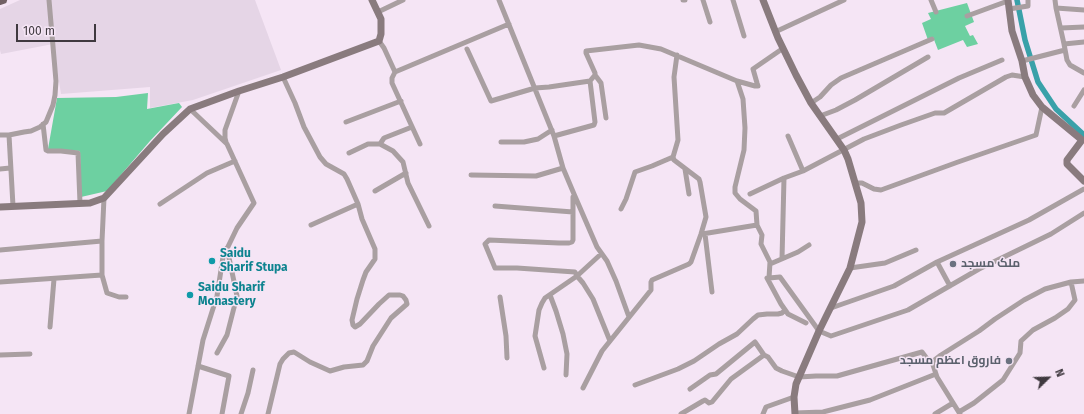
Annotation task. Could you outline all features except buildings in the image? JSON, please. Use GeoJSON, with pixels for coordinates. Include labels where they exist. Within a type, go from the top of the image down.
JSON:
{"type":"FeatureCollection","features":[{"type":"Feature","properties":{"kind":"street"},"geometry":{"type":"LineString","coordinates":[[0,135],[31,131],[40,127],[46,122],[53,105],[56,81],[49,0]]}},
{"type":"Feature","properties":{"kind":"street"},"geometry":{"type":"LineString","coordinates":[[372,0],[380,19],[381,26],[379,41],[384,48],[395,72]]}},
{"type":"Feature","properties":{"kind":"street"},"geometry":{"type":"LineString","coordinates":[[378,12],[403,0]]}},
{"type":"Feature","properties":{"kind":"street"},"geometry":{"type":"LineString","coordinates":[[499,0],[552,130],[563,168],[597,247],[607,261],[616,281],[630,317]]}},
{"type":"Feature","properties":{"kind":"street"},"geometry":{"type":"LineString","coordinates":[[703,0],[710,22]]}},
{"type":"Feature","properties":{"kind":"street"},"geometry":{"type":"LineString","coordinates":[[732,0],[744,36]]}},
{"type":"Feature","properties":{"kind":"street"},"geometry":{"type":"LineString","coordinates":[[763,0],[782,49],[796,76],[811,103],[844,150],[851,167],[861,203],[862,222],[850,268],[819,331],[796,384],[794,414],[823,412],[863,402],[936,374]]}},
{"type":"Feature","properties":{"kind":"street"},"geometry":{"type":"LineString","coordinates":[[775,32],[844,0]]}},
{"type":"Feature","properties":{"kind":"street"},"geometry":{"type":"LineString","coordinates":[[931,0],[936,12]]}},
{"type":"Feature","properties":{"kind":"street"},"geometry":{"type":"LineString","coordinates":[[967,16],[1008,0],[1012,30],[1023,60],[1025,77],[1033,95],[1042,107],[1083,141],[1067,160],[1067,164],[1084,181]]}},
{"type":"Feature","properties":{"kind":"street"},"geometry":{"type":"LineString","coordinates":[[1010,9],[1028,6],[1028,0]]}},
{"type":"Feature","properties":{"kind":"street"},"geometry":{"type":"LineString","coordinates":[[1055,0],[1067,60],[1070,65],[1084,73]]}},
{"type":"Feature","properties":{"kind":"street"},"geometry":{"type":"LineString","coordinates":[[1056,8],[1084,10]]}},
{"type":"Feature","properties":{"kind":"street"},"geometry":{"type":"LineString","coordinates":[[420,144],[392,83],[392,78],[395,72],[509,24]]}},
{"type":"Feature","properties":{"kind":"street"},"geometry":{"type":"LineString","coordinates":[[1061,28],[1084,27]]}},
{"type":"Feature","properties":{"kind":"street"},"geometry":{"type":"LineString","coordinates":[[811,103],[820,97],[830,85],[841,78],[932,39]]}},
{"type":"Feature","properties":{"kind":"street"},"geometry":{"type":"LineString","coordinates":[[0,207],[80,203],[104,198],[163,134],[190,109],[283,77],[379,41]]}},
{"type":"Feature","properties":{"kind":"street"},"geometry":{"type":"LineString","coordinates":[[1064,44],[1084,42]]}},
{"type":"Feature","properties":{"kind":"street"},"geometry":{"type":"LineString","coordinates":[[606,118],[601,83],[595,76],[586,51],[638,45],[661,49],[737,81],[758,86],[753,69],[782,49]]}},
{"type":"Feature","properties":{"kind":"street"},"geometry":{"type":"LineString","coordinates":[[467,49],[491,101],[535,88],[549,88],[590,81],[595,76]]}},
{"type":"Feature","properties":{"kind":"street"},"geometry":{"type":"LineString","coordinates":[[1023,60],[1065,50]]}},
{"type":"Feature","properties":{"kind":"street"},"geometry":{"type":"LineString","coordinates":[[673,157],[678,140],[674,77],[676,55]]}},
{"type":"Feature","properties":{"kind":"street"},"geometry":{"type":"LineString","coordinates":[[820,116],[855,100],[928,57]]}},
{"type":"Feature","properties":{"kind":"street"},"geometry":{"type":"LineString","coordinates":[[836,139],[959,78],[1002,60]]}},
{"type":"Feature","properties":{"kind":"street"},"geometry":{"type":"LineString","coordinates":[[750,194],[803,171],[864,139],[935,113],[944,113],[1006,77],[1012,75],[1025,77]]}},
{"type":"Feature","properties":{"kind":"street"},"geometry":{"type":"LineString","coordinates":[[268,414],[280,364],[289,353],[294,352],[310,362],[330,371],[344,367],[363,365],[367,361],[373,346],[391,318],[407,304],[403,296],[389,295],[360,324],[355,327],[353,325],[352,320],[363,280],[376,254],[362,219],[358,204],[344,174],[326,164],[320,157],[304,127],[283,77]]}},
{"type":"Feature","properties":{"kind":"street"},"geometry":{"type":"LineString","coordinates":[[554,136],[594,125],[590,81]]}},
{"type":"Feature","properties":{"kind":"street"},"geometry":{"type":"LineString","coordinates":[[737,81],[743,99],[745,128],[744,150],[735,187],[735,193],[740,199],[756,211],[757,225],[762,233],[762,244],[770,262],[769,278],[780,277],[819,331],[831,336],[908,310],[979,269],[1051,234],[1084,213]]}},
{"type":"Feature","properties":{"kind":"street"},"geometry":{"type":"LineString","coordinates":[[1074,106],[1084,90]]}},
{"type":"Feature","properties":{"kind":"street"},"geometry":{"type":"LineString","coordinates":[[190,414],[203,340],[217,296],[222,256],[237,228],[254,203],[225,138],[225,130],[239,91]]}},
{"type":"Feature","properties":{"kind":"street"},"geometry":{"type":"LineString","coordinates":[[346,122],[401,101]]}},
{"type":"Feature","properties":{"kind":"street"},"geometry":{"type":"LineString","coordinates":[[856,183],[862,183],[874,189],[881,190],[1036,135],[1042,107]]}},
{"type":"Feature","properties":{"kind":"street"},"geometry":{"type":"LineString","coordinates":[[190,109],[227,144]]}},
{"type":"Feature","properties":{"kind":"street"},"geometry":{"type":"LineString","coordinates":[[43,124],[46,150],[78,153],[80,203]]}},
{"type":"Feature","properties":{"kind":"street"},"geometry":{"type":"LineString","coordinates":[[380,144],[384,138],[412,127]]}},
{"type":"Feature","properties":{"kind":"street"},"geometry":{"type":"LineString","coordinates":[[501,142],[524,142],[538,139],[552,130]]}},
{"type":"Feature","properties":{"kind":"street"},"geometry":{"type":"LineString","coordinates":[[9,135],[13,206]]}},
{"type":"Feature","properties":{"kind":"street"},"geometry":{"type":"LineString","coordinates":[[788,136],[803,171]]}},
{"type":"Feature","properties":{"kind":"street"},"geometry":{"type":"LineString","coordinates":[[348,153],[368,144],[380,144],[393,151],[403,162],[408,183],[429,226]]}},
{"type":"Feature","properties":{"kind":"street"},"geometry":{"type":"LineString","coordinates":[[583,388],[602,351],[651,290],[652,280],[689,264],[703,234],[706,217],[699,179],[674,160],[673,157]]}},
{"type":"Feature","properties":{"kind":"street"},"geometry":{"type":"LineString","coordinates":[[621,208],[626,199],[635,172],[673,157]]}},
{"type":"Feature","properties":{"kind":"street"},"geometry":{"type":"LineString","coordinates":[[160,204],[207,173],[235,161]]}},
{"type":"Feature","properties":{"kind":"street"},"geometry":{"type":"LineString","coordinates":[[0,169],[10,168]]}},
{"type":"Feature","properties":{"kind":"street"},"geometry":{"type":"LineString","coordinates":[[471,175],[536,176],[563,168]]}},
{"type":"Feature","properties":{"kind":"street"},"geometry":{"type":"LineString","coordinates":[[685,169],[689,194]]}},
{"type":"Feature","properties":{"kind":"street"},"geometry":{"type":"LineString","coordinates":[[375,191],[406,173]]}},
{"type":"Feature","properties":{"kind":"street"},"geometry":{"type":"LineString","coordinates":[[782,259],[784,178]]}},
{"type":"Feature","properties":{"kind":"street"},"geometry":{"type":"LineString","coordinates":[[831,308],[894,286],[937,262],[1029,220],[1084,189]]}},
{"type":"Feature","properties":{"kind":"street"},"geometry":{"type":"LineString","coordinates":[[574,194],[572,242],[489,240],[485,244],[495,268],[575,272],[593,299],[610,341]]}},
{"type":"Feature","properties":{"kind":"street"},"geometry":{"type":"LineString","coordinates":[[104,198],[102,275],[107,293],[126,298]]}},
{"type":"Feature","properties":{"kind":"street"},"geometry":{"type":"LineString","coordinates":[[311,225],[358,204]]}},
{"type":"Feature","properties":{"kind":"street"},"geometry":{"type":"LineString","coordinates":[[495,206],[573,212]]}},
{"type":"Feature","properties":{"kind":"street"},"geometry":{"type":"LineString","coordinates":[[703,234],[757,225]]}},
{"type":"Feature","properties":{"kind":"street"},"geometry":{"type":"LineString","coordinates":[[703,234],[712,292]]}},
{"type":"Feature","properties":{"kind":"street"},"geometry":{"type":"LineString","coordinates":[[0,250],[102,241]]}},
{"type":"Feature","properties":{"kind":"street"},"geometry":{"type":"LineString","coordinates":[[770,264],[809,245]]}},
{"type":"Feature","properties":{"kind":"street"},"geometry":{"type":"LineString","coordinates":[[217,353],[227,335],[237,296],[227,248]]}},
{"type":"Feature","properties":{"kind":"street"},"geometry":{"type":"LineString","coordinates":[[850,268],[885,263],[916,250]]}},
{"type":"Feature","properties":{"kind":"street"},"geometry":{"type":"LineString","coordinates":[[544,368],[535,336],[539,310],[542,303],[550,295],[577,276],[601,254]]}},
{"type":"Feature","properties":{"kind":"street"},"geometry":{"type":"LineString","coordinates":[[937,262],[950,286]]}},
{"type":"Feature","properties":{"kind":"street"},"geometry":{"type":"LineString","coordinates":[[0,282],[102,275]]}},
{"type":"Feature","properties":{"kind":"street"},"geometry":{"type":"LineString","coordinates":[[768,278],[784,310],[788,314],[806,323]]}},
{"type":"Feature","properties":{"kind":"street"},"geometry":{"type":"LineString","coordinates":[[50,327],[54,279]]}},
{"type":"Feature","properties":{"kind":"street"},"geometry":{"type":"LineString","coordinates":[[932,362],[1024,300],[1046,290],[1071,282],[1084,281]]}},
{"type":"Feature","properties":{"kind":"street"},"geometry":{"type":"LineString","coordinates":[[690,389],[710,375],[716,374],[755,342],[764,356],[768,357],[776,368],[799,377],[837,376],[922,352],[932,362],[937,377],[959,413],[1003,380],[1020,353],[1021,341],[1033,330],[1068,309],[1075,300],[1071,282]]}},
{"type":"Feature","properties":{"kind":"street"},"geometry":{"type":"LineString","coordinates":[[550,295],[564,334],[567,354],[566,375]]}},
{"type":"Feature","properties":{"kind":"street"},"geometry":{"type":"LineString","coordinates":[[500,297],[506,336],[506,358]]}},
{"type":"Feature","properties":{"kind":"street"},"geometry":{"type":"LineString","coordinates":[[635,385],[694,362],[719,344],[737,334],[758,315],[778,314],[782,313],[784,310]]}},
{"type":"Feature","properties":{"kind":"street"},"geometry":{"type":"LineString","coordinates":[[0,355],[30,354]]}},
{"type":"Feature","properties":{"kind":"street"},"geometry":{"type":"LineString","coordinates":[[681,414],[703,401],[706,400],[710,403],[712,402],[731,379],[764,356]]}},
{"type":"Feature","properties":{"kind":"street"},"geometry":{"type":"LineString","coordinates":[[198,366],[229,376],[222,414]]}},
{"type":"Feature","properties":{"kind":"street"},"geometry":{"type":"LineString","coordinates":[[241,414],[248,393],[253,370]]}},
{"type":"Feature","properties":{"kind":"street"},"geometry":{"type":"LineString","coordinates":[[763,414],[766,407],[794,397]]}},
{"type":"Feature","properties":{"kind":"street"},"geometry":{"type":"LineString","coordinates":[[935,414],[953,403]]}},
{"type":"Feature","properties":{"kind":"shaded area"},"geometry":{"type":"Polygon","coordinates":[[[20,0],[255,0],[281,70],[193,100],[150,108],[150,87],[61,94],[53,44],[1,54],[0,9],[20,0]]]}},
{"type":"Feature","properties":{"kind":"green space"},"geometry":{"type":"Polygon","coordinates":[[[967,3],[974,22],[965,26],[970,36],[973,35],[978,44],[967,47],[963,40],[938,50],[933,37],[928,40],[922,23],[931,19],[928,13],[967,3]]]}},
{"type":"Feature","properties":{"kind":"green space"},"geometry":{"type":"Polygon","coordinates":[[[148,93],[147,109],[179,103],[182,107],[150,141],[107,191],[81,197],[80,151],[48,149],[57,98],[116,97],[148,93]]]}},
{"type":"Feature","properties":{"kind":"waterway"},"geometry":{"type":"LineString","coordinates":[[1017,0],[1025,40],[1038,82],[1056,109],[1084,135]]}},
{"type":"Feature","properties":{"kind":"place","name":"Saidu Sharif Stupa"},"geometry":{"type":"Point","coordinates":[212,261]}},
{"type":"Feature","properties":{"kind":"place","name":"ملک مسجد"},"geometry":{"type":"Point","coordinates":[953,264]}},
{"type":"Feature","properties":{"kind":"place","name":"Saidu Sharif Monastery"},"geometry":{"type":"Point","coordinates":[190,295]}},
{"type":"Feature","properties":{"kind":"place","name":"فاروق اعظم مسجد"},"geometry":{"type":"Point","coordinates":[1009,361]}}]}
